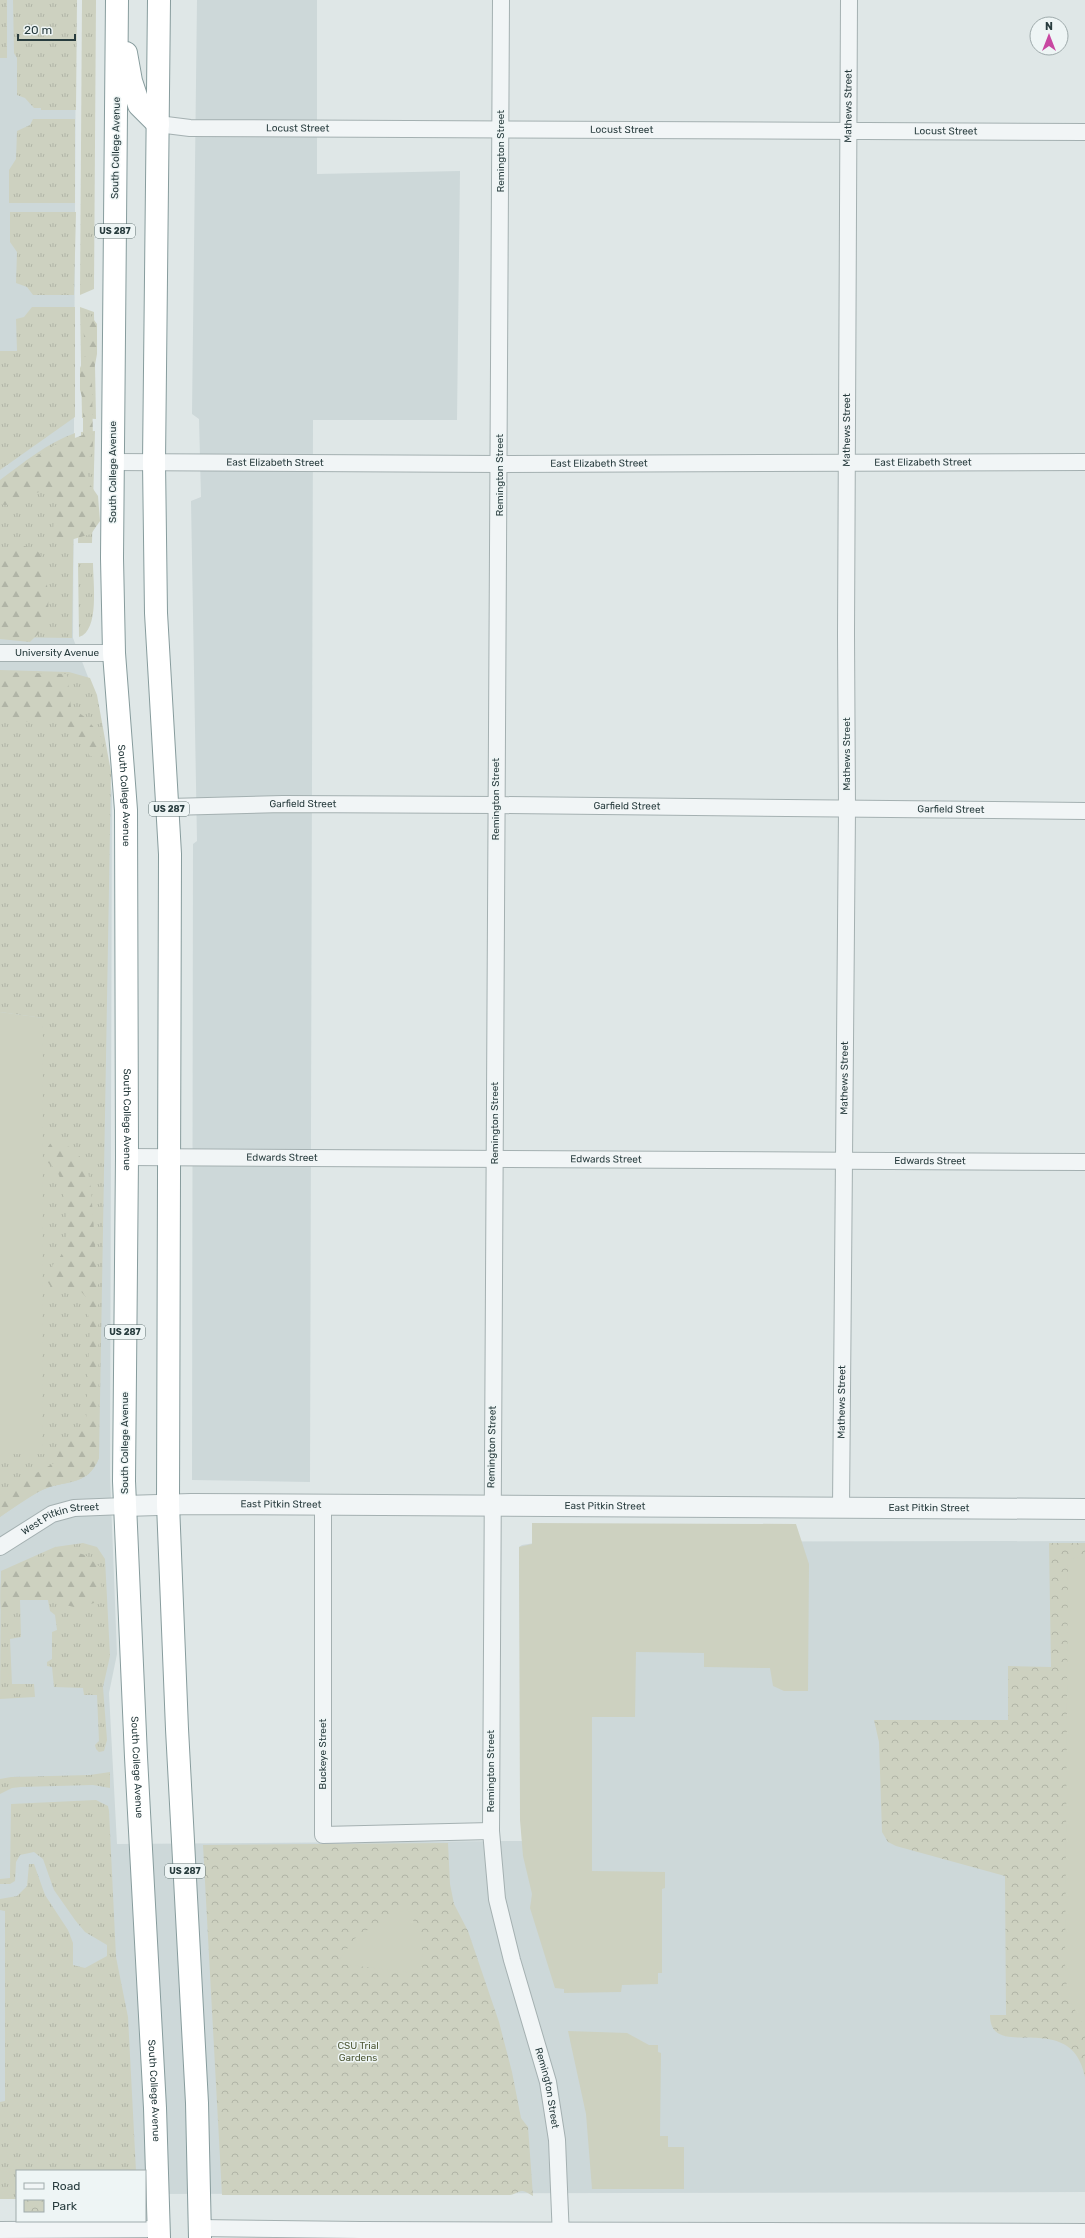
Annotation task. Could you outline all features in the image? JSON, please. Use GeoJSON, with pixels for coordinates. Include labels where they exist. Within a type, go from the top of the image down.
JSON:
{"type":"FeatureCollection","features":[{"type":"Feature","properties":{"kind":"highway","name":"US 287"},"geometry":{"type":"LineString","coordinates":[[159,0],[154,462],[156,613],[169,807],[168,1504],[177,1729],[197,2103],[200,2233]]}},
{"type":"Feature","properties":{"kind":"highway"},"geometry":{"type":"LineString","coordinates":[[117,2],[131,81],[139,105],[158,124]]}},
{"type":"Feature","properties":{"kind":"highway","name":"South College Avenue"},"geometry":{"type":"LineString","coordinates":[[117,2],[112,462],[114,653],[126,810],[127,1157],[125,1506],[155,2108],[164,2235]]}},
{"type":"Feature","properties":{"kind":"street","name":"Remington Street"},"geometry":{"type":"LineString","coordinates":[[501,0],[491,1831],[497,1899],[512,1960],[548,2082],[557,2140],[561,2234]]}},
{"type":"Feature","properties":{"kind":"street","name":"Mathews Street"},"geometry":{"type":"LineString","coordinates":[[841,1508],[847,809],[849,0]]}},
{"type":"Feature","properties":{"kind":"street","name":"Locust Street"},"geometry":{"type":"LineString","coordinates":[[158,124],[190,128],[1085,132]]}},
{"type":"Feature","properties":{"kind":"street","name":"East Elizabeth Street"},"geometry":{"type":"LineString","coordinates":[[112,462],[499,464],[1085,462]]}},
{"type":"Feature","properties":{"kind":"street","name":"University Avenue"},"geometry":{"type":"LineString","coordinates":[[0,653],[114,653]]}},
{"type":"Feature","properties":{"kind":"street","name":"Garfield Street"},"geometry":{"type":"LineString","coordinates":[[169,807],[283,804],[496,804],[1085,811]]}},
{"type":"Feature","properties":{"kind":"street","name":"Edwards Street"},"geometry":{"type":"LineString","coordinates":[[127,1157],[1085,1162]]}},
{"type":"Feature","properties":{"kind":"street","name":"East Pitkin Street"},"geometry":{"type":"LineString","coordinates":[[125,1506],[168,1504],[492,1507],[1085,1509]]}},
{"type":"Feature","properties":{"kind":"street","name":"West Pitkin Street"},"geometry":{"type":"LineString","coordinates":[[0,1547],[52,1514],[74,1508],[125,1506]]}},
{"type":"Feature","properties":{"kind":"street","name":"Buckeye Street"},"geometry":{"type":"LineString","coordinates":[[323,1506],[323,1835],[491,1831]]}},
{"type":"Feature","properties":{"kind":"street"},"geometry":{"type":"LineString","coordinates":[[0,2230],[164,2235]]}},
{"type":"Feature","properties":{"kind":"street"},"geometry":{"type":"LineString","coordinates":[[200,2233],[959,2235],[1085,2232]]}},
{"type":"Feature","properties":{"kind":"shaded area"},"geometry":{"type":"Polygon","coordinates":[[[0,0],[76,0],[73,638],[88,677],[112,793],[110,1475],[117,1654],[109,1693],[117,1844],[522,1841],[519,1547],[522,1545],[541,1542],[1085,1541],[1085,2192],[146,2194],[146,2170],[16,2170],[16,2172],[0,2195],[0,0]]]}},
{"type":"Feature","properties":{"kind":"shaded area"},"geometry":{"type":"Polygon","coordinates":[[[197,0],[317,0],[317,174],[460,171],[457,420],[313,420],[310,1482],[192,1480],[193,844],[197,841],[191,501],[201,497],[199,419],[192,414],[197,0]]]}},
{"type":"Feature","properties":{"kind":"green space"},"geometry":{"type":"Polygon","coordinates":[[[0,0],[7,0],[7,58],[0,58],[0,0]]]}},
{"type":"Feature","properties":{"kind":"green space"},"geometry":{"type":"Polygon","coordinates":[[[13,0],[77,0],[76,110],[41,110],[41,108],[34,108],[25,98],[17,95],[17,58],[14,53],[13,0]]]}},
{"type":"Feature","properties":{"kind":"green space"},"geometry":{"type":"Polygon","coordinates":[[[82,0],[96,0],[94,289],[80,295],[82,0]]]}},
{"type":"Feature","properties":{"kind":"green space"},"geometry":{"type":"Polygon","coordinates":[[[33,119],[75,119],[75,203],[9,203],[9,170],[16,159],[17,131],[30,125],[33,119]]]}},
{"type":"Feature","properties":{"kind":"green space"},"geometry":{"type":"Polygon","coordinates":[[[10,212],[76,212],[74,295],[33,295],[27,287],[16,283],[17,252],[10,242],[10,212]]]}},
{"type":"Feature","properties":{"kind":"green space"},"geometry":{"type":"Polygon","coordinates":[[[32,307],[75,307],[75,417],[0,470],[0,351],[17,351],[16,319],[24,317],[32,307]]]}},
{"type":"Feature","properties":{"kind":"green space"},"geometry":{"type":"Polygon","coordinates":[[[80,307],[94,312],[96,419],[82,418],[80,307]]]}},
{"type":"Feature","properties":{"kind":"green space"},"geometry":{"type":"Polygon","coordinates":[[[91,316],[97,324],[97,354],[92,381],[93,445],[87,466],[89,483],[98,496],[100,521],[91,534],[67,541],[53,536],[54,515],[58,502],[52,491],[41,491],[11,505],[0,504],[0,481],[50,447],[83,435],[83,400],[80,390],[80,368],[85,356],[83,319],[91,316]]]}},
{"type":"Feature","properties":{"kind":"green space"},"geometry":{"type":"Polygon","coordinates":[[[95,431],[92,543],[78,543],[81,432],[95,431]]]}},
{"type":"Feature","properties":{"kind":"green space"},"geometry":{"type":"Polygon","coordinates":[[[75,433],[72,638],[0,637],[0,480],[26,460],[45,448],[75,433]]]}},
{"type":"Feature","properties":{"kind":"green space"},"geometry":{"type":"Polygon","coordinates":[[[15,545],[29,547],[38,551],[42,558],[46,574],[48,617],[43,628],[30,642],[0,639],[0,552],[15,545]]]}},
{"type":"Feature","properties":{"kind":"green space"},"geometry":{"type":"Polygon","coordinates":[[[78,563],[93,563],[94,593],[93,616],[90,626],[86,633],[79,637],[78,563]]]}},
{"type":"Feature","properties":{"kind":"green space"},"geometry":{"type":"Polygon","coordinates":[[[0,670],[69,672],[90,678],[97,695],[111,772],[99,1458],[94,1468],[88,1474],[74,1481],[49,1487],[40,1491],[0,1517],[0,1451],[43,1018],[0,1012],[0,670]]]}},
{"type":"Feature","properties":{"kind":"green space"},"geometry":{"type":"Polygon","coordinates":[[[0,672],[67,674],[71,707],[86,718],[101,736],[103,759],[90,756],[79,738],[58,719],[44,718],[25,722],[0,713],[0,672]]]}},
{"type":"Feature","properties":{"kind":"green space"},"geometry":{"type":"Polygon","coordinates":[[[0,1012],[43,1018],[42,1454],[3,1454],[0,1456],[0,1012]]]}},
{"type":"Feature","properties":{"kind":"green space"},"geometry":{"type":"Polygon","coordinates":[[[52,1142],[73,1148],[87,1166],[91,1189],[98,1285],[99,1458],[94,1468],[88,1474],[74,1481],[49,1487],[40,1491],[0,1517],[0,1494],[54,1463],[63,1443],[86,1423],[90,1326],[85,1296],[77,1287],[52,1288],[47,1281],[50,1270],[63,1252],[66,1235],[65,1201],[61,1180],[56,1169],[45,1160],[46,1149],[52,1142]]]}},
{"type":"Feature","properties":{"kind":"green space"},"geometry":{"type":"Polygon","coordinates":[[[532,1523],[796,1524],[809,1564],[808,1691],[784,1691],[773,1686],[770,1668],[704,1667],[704,1653],[636,1652],[635,1717],[592,1717],[592,1871],[665,1872],[665,1888],[662,1889],[662,1973],[658,1973],[658,1984],[622,1985],[621,1992],[564,1993],[564,1989],[555,1988],[530,1908],[532,1894],[523,1856],[520,1820],[519,1547],[532,1544],[532,1523]]]}},
{"type":"Feature","properties":{"kind":"green space"},"geometry":{"type":"Polygon","coordinates":[[[83,1543],[97,1547],[105,1559],[110,1656],[103,1687],[107,1740],[104,1751],[99,1752],[95,1745],[99,1741],[97,1695],[84,1695],[83,1688],[54,1687],[52,1667],[47,1666],[47,1662],[52,1659],[52,1632],[57,1630],[55,1615],[50,1611],[48,1600],[20,1600],[21,1637],[10,1639],[12,1684],[34,1684],[35,1697],[0,1699],[1,1571],[55,1547],[83,1543]]]}},
{"type":"Feature","properties":{"kind":"green space"},"geometry":{"type":"Polygon","coordinates":[[[1049,1543],[1085,1543],[1085,2077],[1077,2056],[1064,2044],[1049,2039],[1003,2035],[994,2029],[990,2015],[1006,2015],[1005,1876],[896,1846],[888,1842],[882,1832],[879,1742],[874,1720],[1008,1720],[1008,1666],[1051,1667],[1049,1543]]]}},
{"type":"Feature","properties":{"kind":"green space"},"geometry":{"type":"Polygon","coordinates":[[[69,1550],[85,1555],[99,1566],[101,1587],[97,1602],[78,1608],[57,1603],[42,1597],[21,1598],[10,1611],[1,1610],[0,1592],[2,1576],[14,1567],[23,1563],[69,1550]]]}},
{"type":"Feature","properties":{"kind":"green space"},"geometry":{"type":"Polygon","coordinates":[[[1085,1556],[1085,2028],[1070,2001],[1065,1976],[1068,1559],[1085,1556]]]}},
{"type":"Feature","properties":{"kind":"green space"},"geometry":{"type":"Polygon","coordinates":[[[110,1772],[110,1788],[93,1785],[21,1787],[12,1788],[0,1794],[0,1779],[11,1777],[90,1775],[110,1772]]]}},
{"type":"Feature","properties":{"kind":"green space"},"geometry":{"type":"Polygon","coordinates":[[[96,1800],[108,1806],[116,1957],[128,2017],[136,2170],[16,2170],[16,2199],[0,2199],[0,2102],[5,2101],[5,1911],[0,1910],[0,1899],[17,1896],[27,1886],[29,1864],[34,1864],[45,1895],[68,1930],[73,1943],[73,1965],[85,1968],[107,1956],[107,1945],[85,1932],[75,1920],[54,1890],[43,1859],[34,1852],[20,1855],[16,1862],[15,1881],[10,1884],[0,1884],[0,1879],[10,1878],[11,1804],[96,1800]]]}},
{"type":"Feature","properties":{"kind":"green space","name":"CSU Trial Gardens"},"geometry":{"type":"Polygon","coordinates":[[[448,1843],[450,1884],[454,1904],[468,1931],[499,2022],[512,2072],[521,2118],[528,2127],[533,2196],[523,2191],[510,2195],[222,2195],[203,1845],[448,1843]]]}},
{"type":"Feature","properties":{"kind":"green space"},"geometry":{"type":"Polygon","coordinates":[[[405,1905],[415,1923],[420,1938],[422,1974],[342,1964],[340,1959],[354,1939],[405,1905]]]}},
{"type":"Feature","properties":{"kind":"green space"},"geometry":{"type":"Polygon","coordinates":[[[568,2031],[627,2033],[649,2045],[658,2045],[658,2052],[661,2053],[660,2136],[668,2136],[668,2147],[684,2147],[684,2189],[592,2189],[586,2114],[568,2031]]]}}]}
